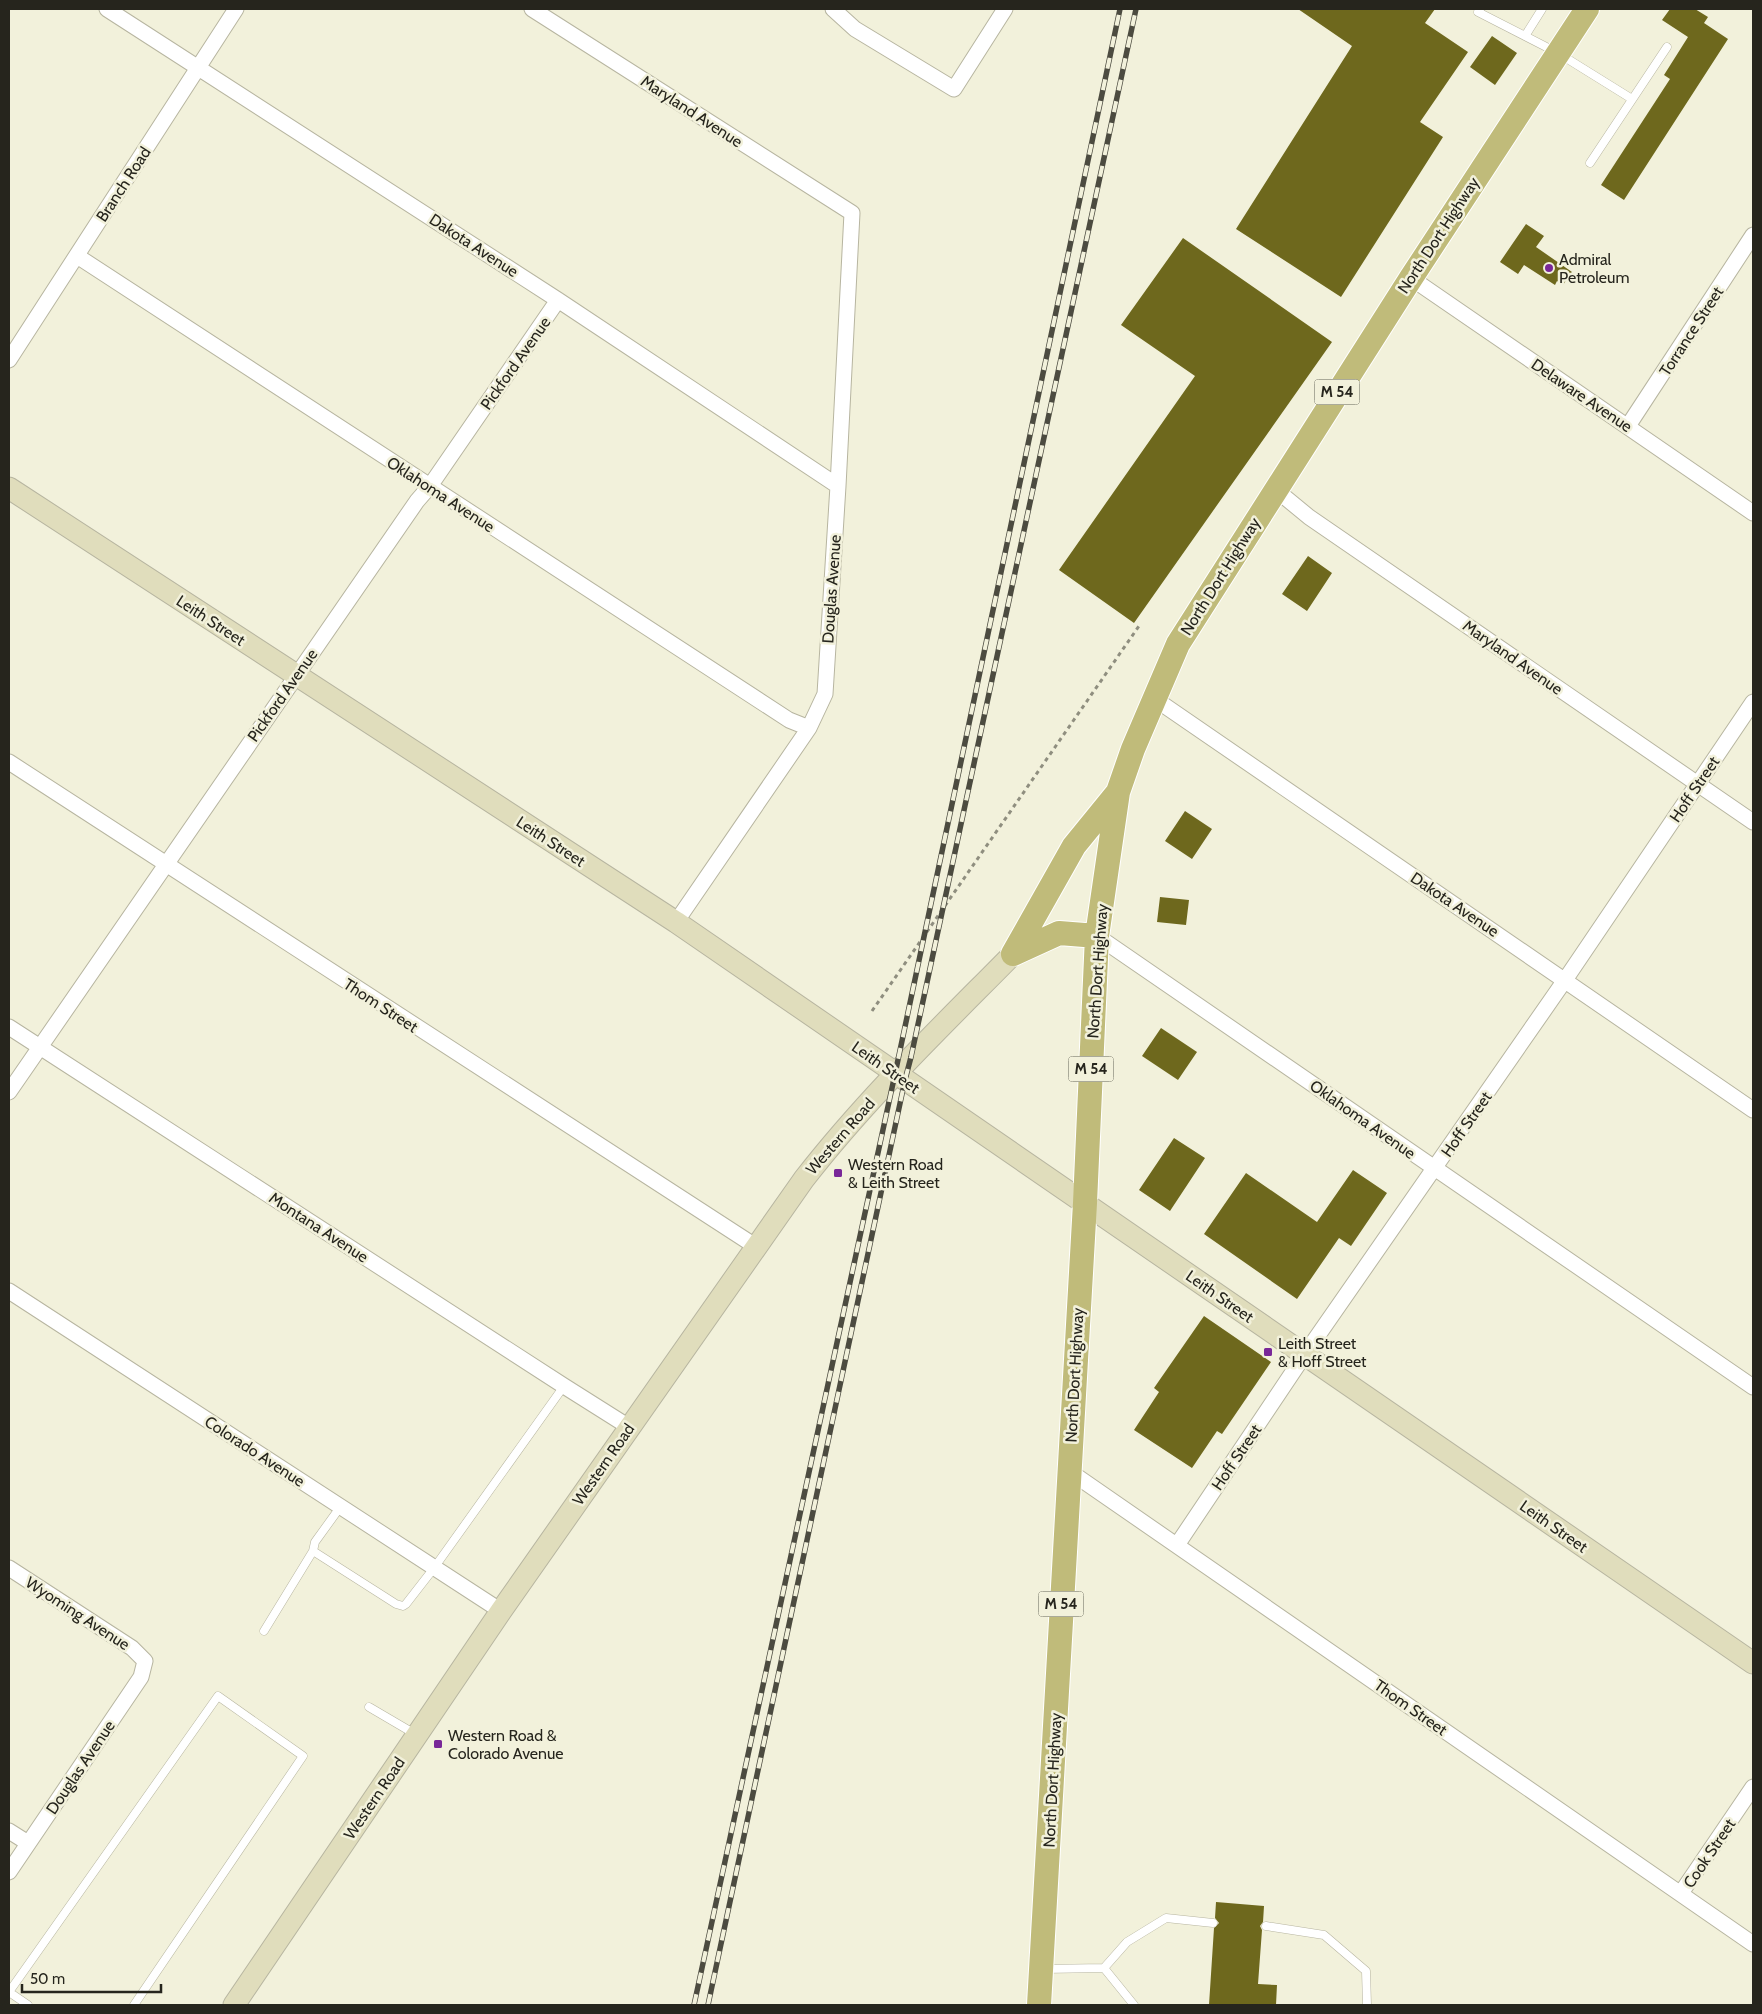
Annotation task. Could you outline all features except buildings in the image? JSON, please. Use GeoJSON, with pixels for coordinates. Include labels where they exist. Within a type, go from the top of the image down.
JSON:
{"type":"FeatureCollection","features":[{"type":"Feature","properties":{"kind":"main road","name":"North Dort Highway"},"geometry":{"type":"LineString","coordinates":[[1040,2005],[1085,1203],[1097,936],[1118,792],[1133,749],[1178,644],[1410,278],[1587,9]]}},
{"type":"Feature","properties":{"kind":"main road"},"geometry":{"type":"LineString","coordinates":[[1013,954],[1074,846],[1118,792]]}},
{"type":"Feature","properties":{"kind":"main road"},"geometry":{"type":"LineString","coordinates":[[1013,954],[1059,933],[1097,936]]}},
{"type":"Feature","properties":{"kind":"street","name":"Dakota Avenue"},"geometry":{"type":"LineString","coordinates":[[107,9],[170,50],[199,66],[558,300],[838,486]]}},
{"type":"Feature","properties":{"kind":"street","name":"Branch Road"},"geometry":{"type":"LineString","coordinates":[[9,360],[236,9]]}},
{"type":"Feature","properties":{"kind":"street","name":"Maryland Avenue"},"geometry":{"type":"LineString","coordinates":[[532,9],[852,213]]}},
{"type":"Feature","properties":{"kind":"street"},"geometry":{"type":"LineString","coordinates":[[833,9],[854,29],[954,89],[1005,9]]}},
{"type":"Feature","properties":{"kind":"street","name":"Douglas Avenue"},"geometry":{"type":"LineString","coordinates":[[676,922],[809,728],[825,694],[852,213]]}},
{"type":"Feature","properties":{"kind":"street","name":"Torrance Street"},"geometry":{"type":"LineString","coordinates":[[1628,426],[1753,235]]}},
{"type":"Feature","properties":{"kind":"street","name":"Oklahoma Avenue"},"geometry":{"type":"LineString","coordinates":[[76,256],[789,720],[809,728]]}},
{"type":"Feature","properties":{"kind":"street","name":"Delaware Avenue"},"geometry":{"type":"LineString","coordinates":[[1410,278],[1753,513]]}},
{"type":"Feature","properties":{"kind":"street","name":"Pickford Avenue"},"geometry":{"type":"LineString","coordinates":[[9,1092],[295,675],[417,501],[430,486],[558,300]]}},
{"type":"Feature","properties":{"kind":"street","name":"Leith Street"},"geometry":{"type":"LineString","coordinates":[[9,488],[676,922],[1753,1663]]}},
{"type":"Feature","properties":{"kind":"street","name":"Maryland Avenue"},"geometry":{"type":"LineString","coordinates":[[1275,489],[1309,517],[1753,822]]}},
{"type":"Feature","properties":{"kind":"street","name":"Dakota Avenue"},"geometry":{"type":"LineString","coordinates":[[1155,699],[1753,1110]]}},
{"type":"Feature","properties":{"kind":"street","name":"Hoff Street"},"geometry":{"type":"LineString","coordinates":[[1177,1545],[1305,1354],[1565,980],[1753,702]]}},
{"type":"Feature","properties":{"kind":"street","name":"Thom Street"},"geometry":{"type":"LineString","coordinates":[[9,762],[165,866],[755,1246]]}},
{"type":"Feature","properties":{"kind":"street","name":"Oklahoma Avenue"},"geometry":{"type":"LineString","coordinates":[[1097,936],[1753,1388]]}},
{"type":"Feature","properties":{"kind":"street","name":"Western Road"},"geometry":{"type":"LineString","coordinates":[[234,2005],[501,1611],[755,1246],[822,1156],[895,1074],[1013,954]]}},
{"type":"Feature","properties":{"kind":"street","name":"Montana Avenue"},"geometry":{"type":"LineString","coordinates":[[9,1027],[629,1427]]}},
{"type":"Feature","properties":{"kind":"street","name":"Colorado Avenue"},"geometry":{"type":"LineString","coordinates":[[9,1291],[501,1611]]}},
{"type":"Feature","properties":{"kind":"street","name":"Thom Street"},"geometry":{"type":"LineString","coordinates":[[1069,1471],[1753,1944]]}},
{"type":"Feature","properties":{"kind":"street","name":"Wyoming Avenue"},"geometry":{"type":"LineString","coordinates":[[9,1568],[132,1648],[145,1661]]}},
{"type":"Feature","properties":{"kind":"street","name":"Douglas Avenue"},"geometry":{"type":"LineString","coordinates":[[9,1872],[141,1677],[145,1661]]}},
{"type":"Feature","properties":{"kind":"street","name":"Cook Street"},"geometry":{"type":"LineString","coordinates":[[1681,1893],[1753,1787]]}},
{"type":"Feature","properties":{"kind":"street"},"geometry":{"type":"LineString","coordinates":[[9,1831],[28,1843]]}},
{"type":"Feature","properties":{"kind":"lane"},"geometry":{"type":"LineString","coordinates":[[1480,9],[1478,12],[1558,53],[1632,99]]}},
{"type":"Feature","properties":{"kind":"lane"},"geometry":{"type":"LineString","coordinates":[[1524,36],[1542,9]]}},
{"type":"Feature","properties":{"kind":"lane"},"geometry":{"type":"LineString","coordinates":[[1590,163],[1667,47]]}},
{"type":"Feature","properties":{"kind":"lane"},"geometry":{"type":"LineString","coordinates":[[313,1550],[396,1604],[403,1606],[434,1568],[564,1386]]}},
{"type":"Feature","properties":{"kind":"lane"},"geometry":{"type":"LineString","coordinates":[[264,1631],[313,1550],[315,1542],[341,1506]]}},
{"type":"Feature","properties":{"kind":"lane"},"geometry":{"type":"LineString","coordinates":[[28,2005],[9,1992],[218,1696],[302,1756],[134,2005]]}},
{"type":"Feature","properties":{"kind":"lane"},"geometry":{"type":"LineString","coordinates":[[369,1707],[416,1735]]}},
{"type":"Feature","properties":{"kind":"lane"},"geometry":{"type":"LineString","coordinates":[[1041,1969],[1104,1968],[1127,1942],[1166,1918],[1212,1923]]}},
{"type":"Feature","properties":{"kind":"lane"},"geometry":{"type":"LineString","coordinates":[[1266,1926],[1324,1935],[1366,1971],[1367,2005]]}},
{"type":"Feature","properties":{"kind":"lane"},"geometry":{"type":"LineString","coordinates":[[1104,1968],[1134,2005]]}},
{"type":"Feature","properties":{"kind":"path"},"geometry":{"type":"LineString","coordinates":[[872,1011],[1139,626]]}},
{"type":"Feature","properties":{"kind":"railway"},"geometry":{"type":"LineString","coordinates":[[694,2005],[895,1074],[1120,9]]}},
{"type":"Feature","properties":{"kind":"railway"},"geometry":{"type":"LineString","coordinates":[[708,2005],[1136,9]]}},
{"type":"Feature","properties":{"kind":"place","name":"Admiral Petroleum"},"geometry":{"type":"Point","coordinates":[1549,268]}},
{"type":"Feature","properties":{"kind":"place","name":"Western Road & Leith Street"},"geometry":{"type":"Point","coordinates":[838,1173]}},
{"type":"Feature","properties":{"kind":"place","name":"Leith Street & Hoff Street"},"geometry":{"type":"Point","coordinates":[1268,1352]}},
{"type":"Feature","properties":{"kind":"place","name":"Western Road & Colorado Avenue"},"geometry":{"type":"Point","coordinates":[438,1744]}}]}
